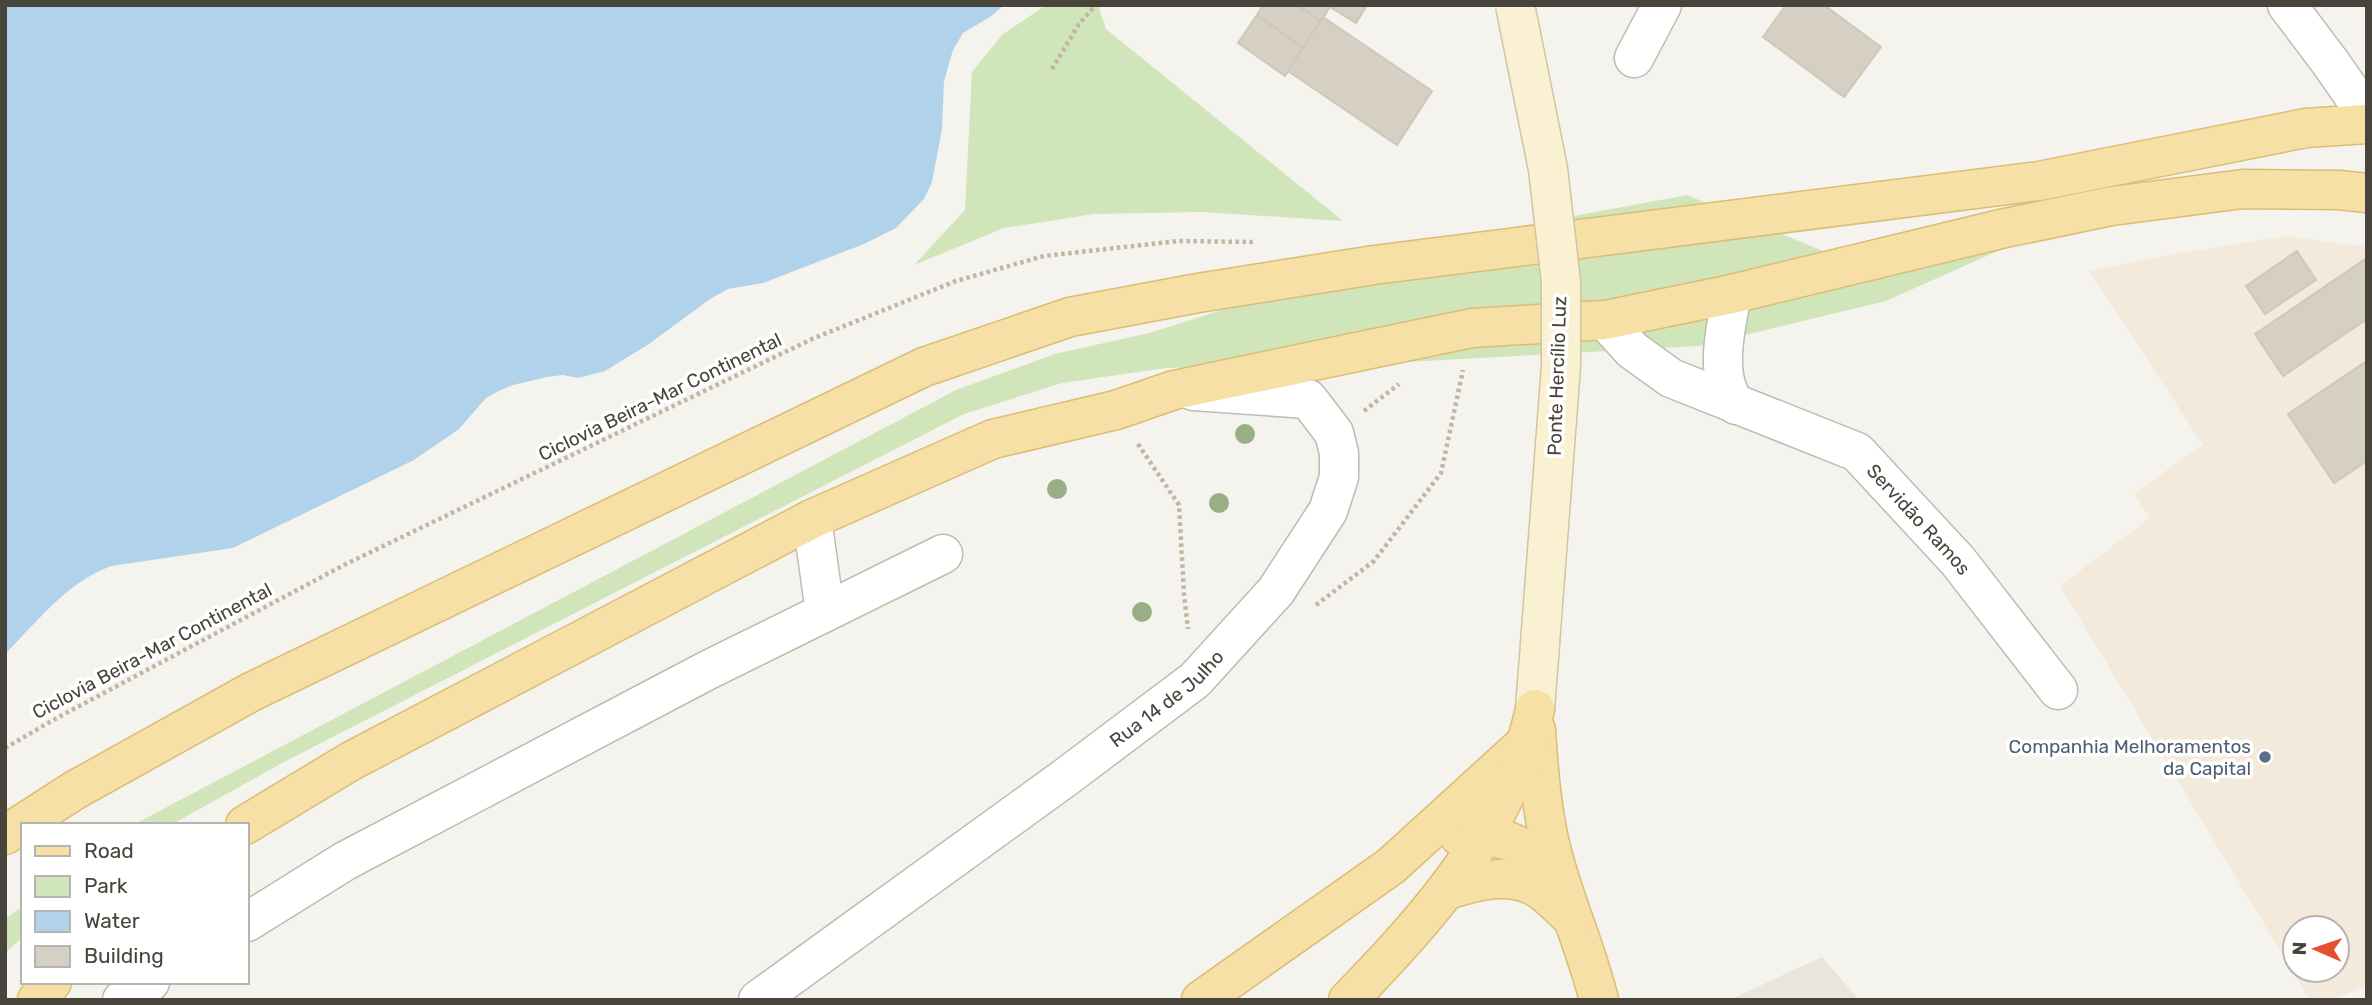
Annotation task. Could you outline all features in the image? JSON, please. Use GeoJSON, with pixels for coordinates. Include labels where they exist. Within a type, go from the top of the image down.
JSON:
{"type":"FeatureCollection","features":[{"type":"Feature","properties":{"kind":"main road","name":"Ponte Hercílio Luz"},"geometry":{"type":"LineString","coordinates":[[1515,5],[1548,169],[1561,282],[1561,366],[1540,643],[1531,725],[1556,868],[1599,1000]]}},
{"type":"Feature","properties":{"kind":"main road"},"geometry":{"type":"LineString","coordinates":[[24,823],[75,790],[276,680],[924,366],[1070,317],[1374,265],[2039,181],[2306,128],[2367,124]]}},
{"type":"Feature","properties":{"kind":"main road"},"geometry":{"type":"LineString","coordinates":[[247,823],[351,761],[812,519],[993,439],[1116,410],[1174,390],[1472,328],[1605,320],[1732,294],[2005,228],[2112,206],[2243,188],[2367,193]]}},
{"type":"Feature","properties":{"kind":"main road"},"geometry":{"type":"LineString","coordinates":[[1348,1000],[1386,961],[1447,890],[1485,834],[1516,773],[1531,725]]}},
{"type":"Feature","properties":{"kind":"main road"},"geometry":{"type":"LineString","coordinates":[[1391,866],[1531,725]]}},
{"type":"Feature","properties":{"kind":"main road"},"geometry":{"type":"LineString","coordinates":[[5,835],[21,825]]}},
{"type":"Feature","properties":{"kind":"main road"},"geometry":{"type":"LineString","coordinates":[[1201,1000],[1391,866],[1429,846],[1459,836],[1485,834],[1515,843],[1556,868]]}},
{"type":"Feature","properties":{"kind":"main road"},"geometry":{"type":"LineString","coordinates":[[1447,890],[1483,879],[1513,880],[1538,888],[1573,919]]}},
{"type":"Feature","properties":{"kind":"main road"},"geometry":{"type":"LineString","coordinates":[[37,1000],[50,984]]}},
{"type":"Feature","properties":{"kind":"street"},"geometry":{"type":"LineString","coordinates":[[1634,58],[1662,5]]}},
{"type":"Feature","properties":{"kind":"street"},"geometry":{"type":"LineString","coordinates":[[2287,5],[2367,115]]}},
{"type":"Feature","properties":{"kind":"street"},"geometry":{"type":"LineString","coordinates":[[1732,294],[1724,353],[1728,395],[1736,405]]}},
{"type":"Feature","properties":{"kind":"street","name":"Servidão Ramos"},"geometry":{"type":"LineString","coordinates":[[1605,320],[1632,349],[1671,378],[1857,452],[1958,561],[2058,690]]}},
{"type":"Feature","properties":{"kind":"street","name":"Rua 14 de Julho"},"geometry":{"type":"LineString","coordinates":[[758,1000],[1195,680],[1276,591],[1328,511],[1339,477],[1339,453],[1334,433],[1308,399],[1174,390]]}},
{"type":"Feature","properties":{"kind":"street"},"geometry":{"type":"LineString","coordinates":[[812,519],[825,612]]}},
{"type":"Feature","properties":{"kind":"street"},"geometry":{"type":"LineString","coordinates":[[248,921],[357,854],[708,670],[943,554]]}},
{"type":"Feature","properties":{"kind":"street"},"geometry":{"type":"LineString","coordinates":[[122,1000],[147,984]]}},
{"type":"Feature","properties":{"kind":"path"},"geometry":{"type":"LineString","coordinates":[[1052,69],[1079,24],[1096,5]]}},
{"type":"Feature","properties":{"kind":"path","name":"Ciclovia Beira-Mar Continental"},"geometry":{"type":"LineString","coordinates":[[5,748],[344,565],[812,339],[956,281],[1044,256],[1178,241],[1257,242]]}},
{"type":"Feature","properties":{"kind":"path"},"geometry":{"type":"LineString","coordinates":[[1310,610],[1374,561],[1441,473],[1472,328]]}},
{"type":"Feature","properties":{"kind":"path"},"geometry":{"type":"LineString","coordinates":[[1116,410],[1179,505],[1184,594],[1195,680]]}},
{"type":"Feature","properties":{"kind":"shaded area","name":"Companhia Melhoramentos da Capital"},"geometry":{"type":"Polygon","coordinates":[[[2287,236],[2367,247],[2367,984],[2334,1000],[2310,1000],[2300,984],[2351,984],[2351,914],[2281,914],[2281,952],[2060,586],[2150,518],[2134,493],[2203,445],[2089,271],[2184,252],[2287,236]]]}},
{"type":"Feature","properties":{"kind":"shaded area"},"geometry":{"type":"Polygon","coordinates":[[[1822,957],[1859,1000],[1729,1000],[1822,957]]]}},
{"type":"Feature","properties":{"kind":"green space"},"geometry":{"type":"Polygon","coordinates":[[[1046,5],[1098,5],[1106,29],[1343,221],[1201,212],[1094,214],[1004,228],[914,265],[965,210],[972,72],[1002,35],[1046,5]]]}},
{"type":"Feature","properties":{"kind":"green space"},"geometry":{"type":"Polygon","coordinates":[[[1687,195],[1828,253],[2067,220],[1886,301],[1699,346],[1350,365],[1166,368],[1062,383],[964,414],[282,763],[175,823],[137,823],[956,390],[1055,354],[1149,333],[1445,240],[1687,195]]]}},
{"type":"Feature","properties":{"kind":"green space"},"geometry":{"type":"Polygon","coordinates":[[[21,907],[21,939],[5,953],[5,919],[21,907]]]}},
{"type":"Feature","properties":{"kind":"water"},"geometry":{"type":"Polygon","coordinates":[[[5,5],[1004,5],[963,33],[953,50],[944,81],[942,129],[932,182],[924,199],[896,228],[864,244],[763,283],[728,289],[605,371],[578,378],[563,375],[547,377],[499,391],[486,398],[459,429],[414,460],[233,548],[111,566],[95,573],[66,593],[5,654],[5,5]]]}},
{"type":"Feature","properties":{"kind":"building"},"geometry":{"type":"Polygon","coordinates":[[[1263,5],[1297,5],[1321,21],[1303,48],[1257,15],[1263,5]]]}},
{"type":"Feature","properties":{"kind":"building"},"geometry":{"type":"Polygon","coordinates":[[[1297,5],[1331,5],[1321,21],[1297,5]]]}},
{"type":"Feature","properties":{"kind":"building"},"geometry":{"type":"Polygon","coordinates":[[[1367,5],[1356,23],[1330,7],[1367,5]]]}},
{"type":"Feature","properties":{"kind":"building"},"geometry":{"type":"Polygon","coordinates":[[[1786,5],[1824,5],[1881,47],[1844,97],[1763,37],[1786,5]]]}},
{"type":"Feature","properties":{"kind":"building"},"geometry":{"type":"Polygon","coordinates":[[[1257,15],[1303,48],[1285,76],[1238,43],[1257,15]]]}},
{"type":"Feature","properties":{"kind":"building"},"geometry":{"type":"Polygon","coordinates":[[[1323,17],[1432,91],[1397,145],[1288,71],[1323,17]]]}},
{"type":"Feature","properties":{"kind":"building"},"geometry":{"type":"Polygon","coordinates":[[[2297,251],[2316,280],[2265,314],[2246,286],[2297,251]]]}},
{"type":"Feature","properties":{"kind":"building"},"geometry":{"type":"Polygon","coordinates":[[[2367,258],[2367,319],[2283,376],[2255,334],[2367,258]]]}},
{"type":"Feature","properties":{"kind":"building"},"geometry":{"type":"Polygon","coordinates":[[[2367,361],[2367,461],[2334,483],[2288,414],[2367,361]]]}},
{"type":"Feature","properties":{"kind":"place","name":"Companhia Melhoramentos da Capital"},"geometry":{"type":"Point","coordinates":[2265,757]}}]}
